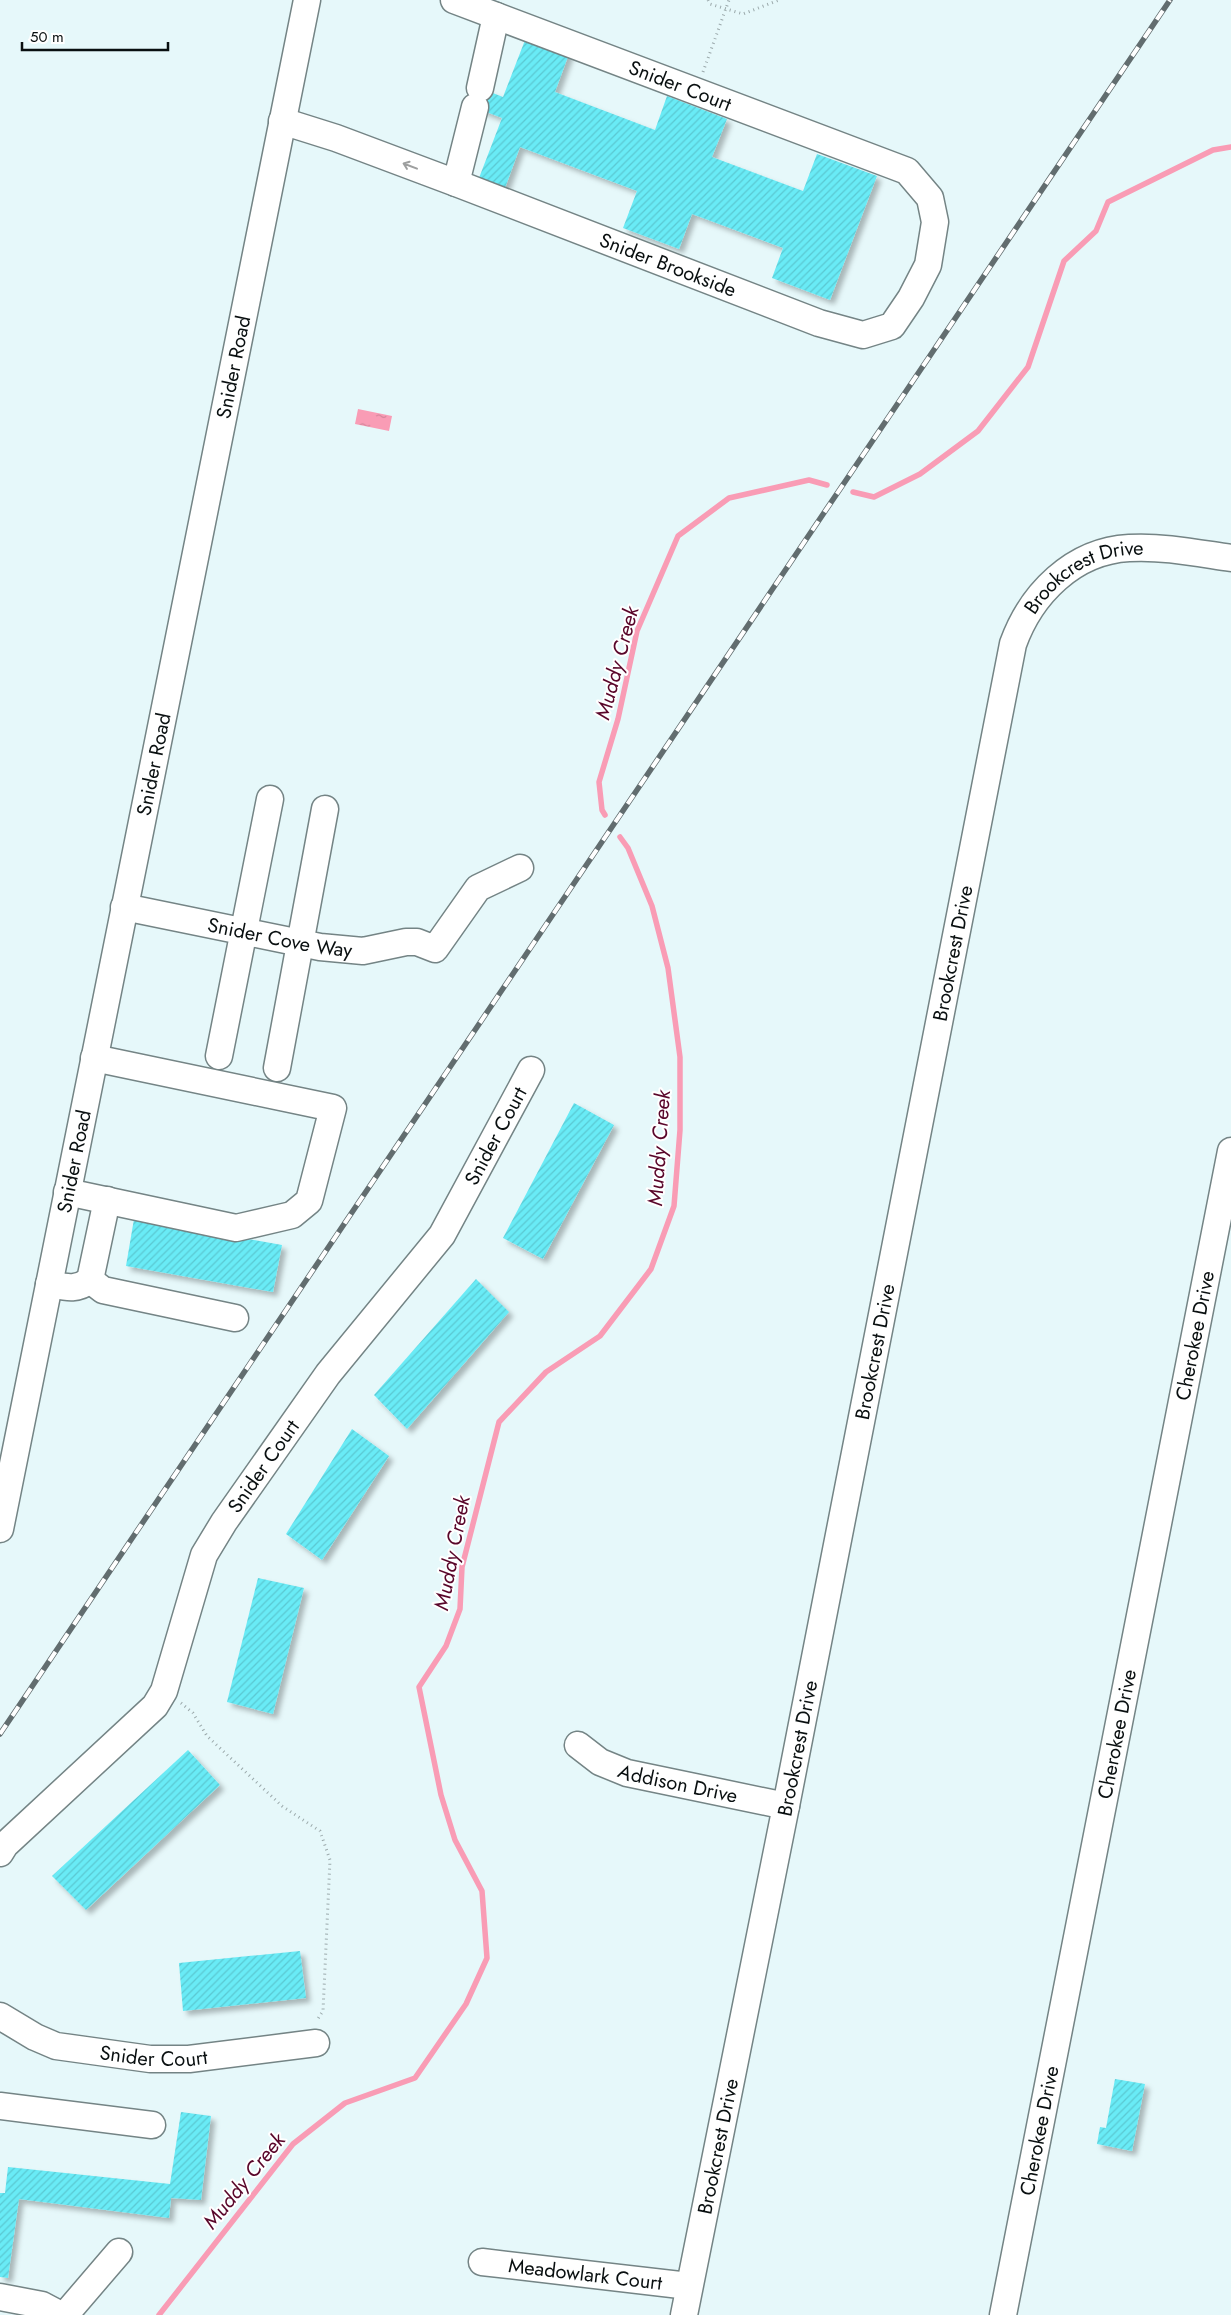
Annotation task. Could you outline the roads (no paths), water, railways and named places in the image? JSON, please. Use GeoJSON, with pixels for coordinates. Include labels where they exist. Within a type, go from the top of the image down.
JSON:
{"type":"FeatureCollection","features":[{"type":"Feature","properties":{"kind":"street","name":"Snider Road"},"geometry":{"type":"LineString","coordinates":[[0,1529],[307,0]]}},
{"type":"Feature","properties":{"kind":"street","name":"Snider Court"},"geometry":{"type":"LineString","coordinates":[[454,0],[907,171]]}},
{"type":"Feature","properties":{"kind":"street"},"geometry":{"type":"LineString","coordinates":[[456,183],[496,16]]}},
{"type":"Feature","properties":{"kind":"street","name":"Snider Brookside"},"geometry":{"type":"LineString","coordinates":[[282,121],[336,138],[456,183],[818,323],[863,335],[892,326],[911,298],[928,265],[935,222],[930,198],[907,171]]}},
{"type":"Feature","properties":{"kind":"street","name":"Brookcrest Drive"},"geometry":{"type":"LineString","coordinates":[[684,2315],[786,1806],[1012,644],[1032,604],[1051,582],[1074,565],[1100,553],[1127,548],[1155,548],[1231,558]]}},
{"type":"Feature","properties":{"kind":"street"},"geometry":{"type":"LineString","coordinates":[[219,1056],[270,798]]}},
{"type":"Feature","properties":{"kind":"street"},"geometry":{"type":"LineString","coordinates":[[277,1068],[302,943],[325,809]]}},
{"type":"Feature","properties":{"kind":"street","name":"Snider Cove Way"},"geometry":{"type":"LineString","coordinates":[[124,907],[349,951],[377,950],[406,942],[417,942],[435,949],[478,888],[520,868]]}},
{"type":"Feature","properties":{"kind":"street"},"geometry":{"type":"LineString","coordinates":[[67,1192],[236,1228],[292,1215],[309,1201],[334,1108],[94,1058]]}},
{"type":"Feature","properties":{"kind":"street","name":"Snider Court"},"geometry":{"type":"LineString","coordinates":[[0,1853],[6,1845],[155,1706],[164,1691],[204,1555],[224,1522],[328,1374],[442,1235],[531,1070]]}},
{"type":"Feature","properties":{"kind":"street","name":"Cherokee Drive"},"geometry":{"type":"LineString","coordinates":[[1003,2315],[1231,1151]]}},
{"type":"Feature","properties":{"kind":"street"},"geometry":{"type":"LineString","coordinates":[[49,1284],[72,1288],[82,1286],[90,1280],[107,1200]]}},
{"type":"Feature","properties":{"kind":"street"},"geometry":{"type":"LineString","coordinates":[[90,1280],[103,1290],[235,1318]]}},
{"type":"Feature","properties":{"kind":"street","name":"Addison Drive"},"geometry":{"type":"LineString","coordinates":[[578,1745],[600,1762],[626,1773],[786,1806]]}},
{"type":"Feature","properties":{"kind":"street","name":"Snider Court"},"geometry":{"type":"LineString","coordinates":[[0,2016],[35,2037],[56,2046],[150,2059],[189,2059],[316,2043]]}},
{"type":"Feature","properties":{"kind":"street"},"geometry":{"type":"LineString","coordinates":[[0,2106],[152,2125]]}},
{"type":"Feature","properties":{"kind":"street"},"geometry":{"type":"LineString","coordinates":[[65,2315],[119,2252]]}},
{"type":"Feature","properties":{"kind":"street","name":"Meadowlark Court"},"geometry":{"type":"LineString","coordinates":[[482,2262],[689,2286]]}},
{"type":"Feature","properties":{"kind":"street"},"geometry":{"type":"LineString","coordinates":[[0,2297],[42,2305],[61,2315]]}},
{"type":"Feature","properties":{"kind":"water"},"geometry":{"type":"Polygon","coordinates":[[[358,409],[392,416],[389,431],[355,424],[358,409]]]}},
{"type":"Feature","properties":{"kind":"waterway","name":"Muddy Creek"},"geometry":{"type":"LineString","coordinates":[[853,492],[874,497],[920,474],[978,431],[1028,367],[1064,261],[1096,231],[1108,202],[1213,150],[1231,147]]}},
{"type":"Feature","properties":{"kind":"waterway","name":"Muddy Creek"},"geometry":{"type":"LineString","coordinates":[[605,815],[602,810],[599,782],[618,719],[637,631],[678,536],[729,498],[809,480],[827,485]]}},
{"type":"Feature","properties":{"kind":"waterway","name":"Muddy Creek"},"geometry":{"type":"LineString","coordinates":[[159,2315],[293,2144],[345,2103],[415,2078],[466,2004],[487,1958],[482,1891],[455,1840],[441,1795],[419,1687],[446,1646],[460,1609],[462,1567],[499,1422],[546,1372],[600,1336],[651,1269],[674,1206],[680,1130],[680,1057],[668,968],[652,906],[628,848],[620,837]]}},
{"type":"Feature","properties":{"kind":"railway"},"geometry":{"type":"LineString","coordinates":[[0,1734],[1170,0]]}}]}
